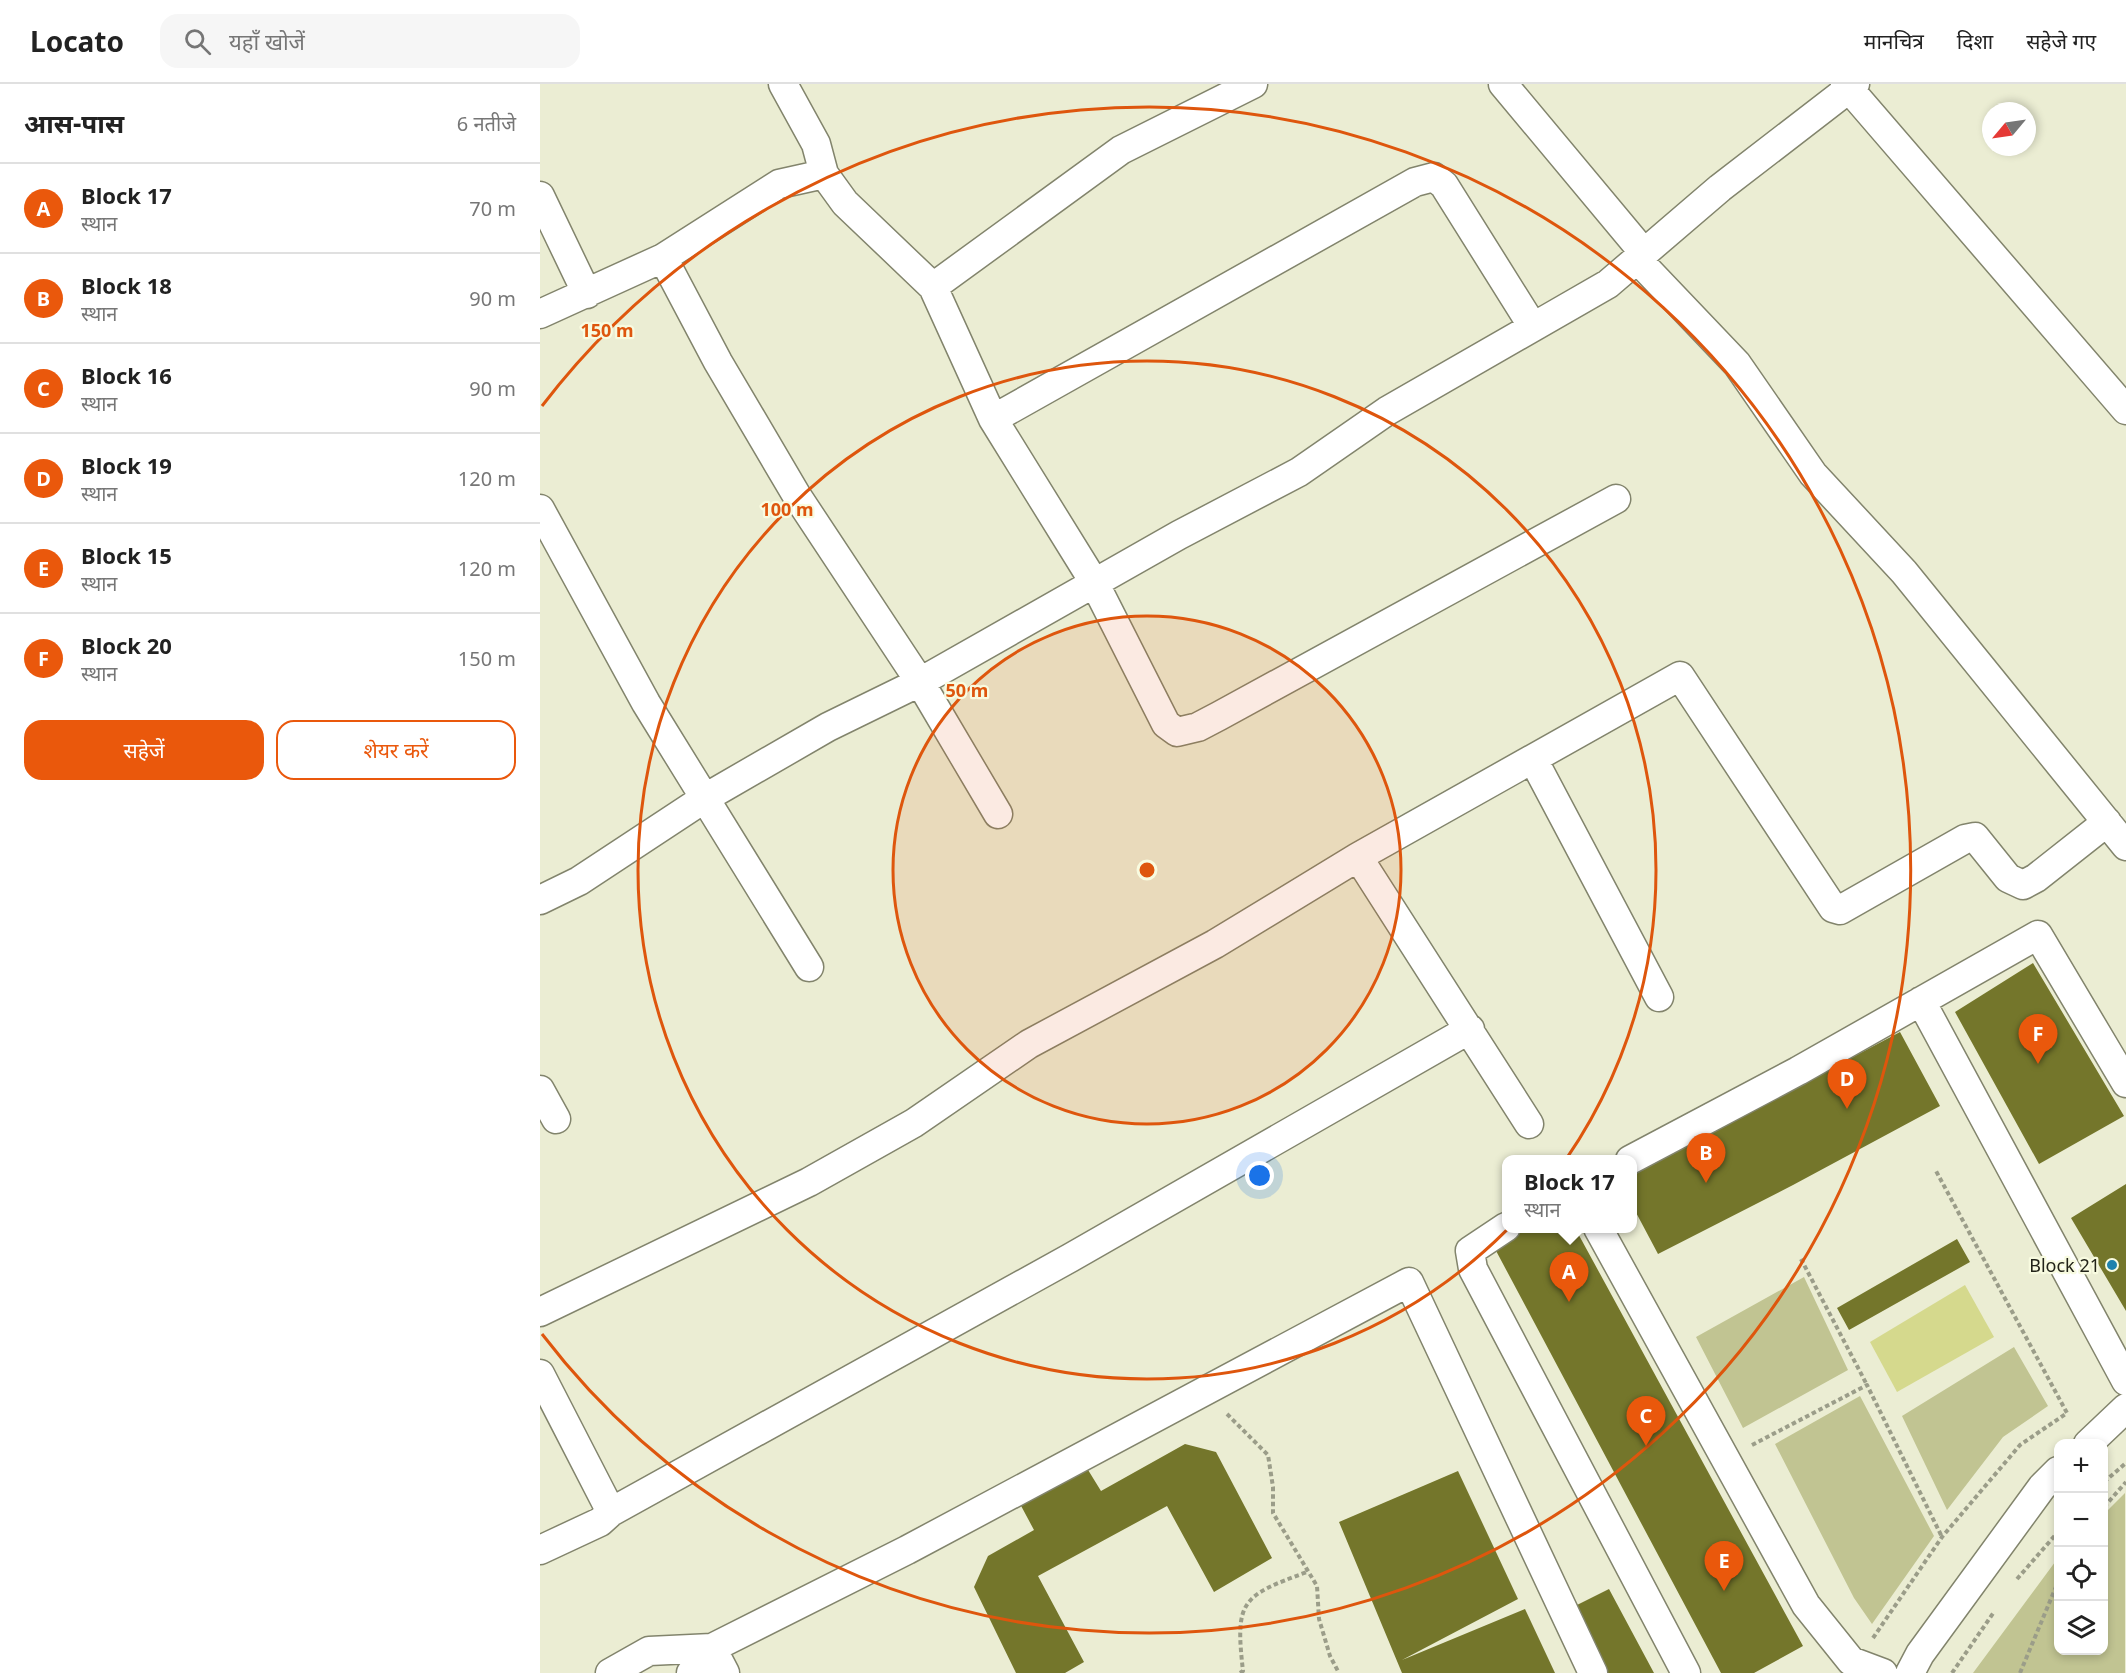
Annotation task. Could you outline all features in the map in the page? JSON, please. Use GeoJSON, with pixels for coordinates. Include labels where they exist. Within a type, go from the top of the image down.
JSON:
{"type":"FeatureCollection","features":[{"type":"Feature","properties":{"kind":"street"},"geometry":{"type":"LineString","coordinates":[[783,84],[816,144],[824,174],[845,203],[933,287],[993,419],[1094,582],[1167,724],[1177,732],[1198,727],[1219,716],[1616,499]]}},
{"type":"Feature","properties":{"kind":"street"},"geometry":{"type":"LineString","coordinates":[[933,287],[1121,150],[1252,84]]}},
{"type":"Feature","properties":{"kind":"street"},"geometry":{"type":"LineString","coordinates":[[1503,84],[1641,256],[1737,364],[1813,474],[1912,581],[2126,846]]}},
{"type":"Feature","properties":{"kind":"street"},"geometry":{"type":"LineString","coordinates":[[540,900],[579,881],[705,798],[828,727],[920,682],[1094,582],[1299,472],[1387,411],[1608,284],[1720,188],[1850,86],[2126,410]]}},
{"type":"Feature","properties":{"kind":"street"},"geometry":{"type":"LineString","coordinates":[[540,314],[663,258],[778,183],[824,174]]}},
{"type":"Feature","properties":{"kind":"street"},"geometry":{"type":"LineString","coordinates":[[993,419],[1415,182],[1434,177],[1443,185],[1533,327]]}},
{"type":"Feature","properties":{"kind":"street"},"geometry":{"type":"LineString","coordinates":[[540,196],[587,294]]}},
{"type":"Feature","properties":{"kind":"street"},"geometry":{"type":"LineString","coordinates":[[663,258],[718,362],[797,496],[920,682],[998,814]]}},
{"type":"Feature","properties":{"kind":"street"},"geometry":{"type":"LineString","coordinates":[[540,509],[646,703],[809,967]]}},
{"type":"Feature","properties":{"kind":"street"},"geometry":{"type":"LineString","coordinates":[[540,1312],[809,1182],[914,1123],[1029,1044],[1215,944],[1358,857],[1680,676],[1833,908],[1840,910],[1965,839],[1975,837],[2008,878],[2023,885],[2036,878],[2107,822]]}},
{"type":"Feature","properties":{"kind":"street"},"geometry":{"type":"LineString","coordinates":[[1533,759],[1659,997]]}},
{"type":"Feature","properties":{"kind":"street"},"geometry":{"type":"LineString","coordinates":[[1358,857],[1529,1124]]}},
{"type":"Feature","properties":{"kind":"street"},"geometry":{"type":"LineString","coordinates":[[1637,1156],[1798,1071],[2038,935],[2126,1083]]}},
{"type":"Feature","properties":{"kind":"street"},"geometry":{"type":"LineString","coordinates":[[1921,1002],[2126,1381]]}},
{"type":"Feature","properties":{"kind":"street"},"geometry":{"type":"LineString","coordinates":[[540,1550],[600,1522],[611,1512],[1070,1258],[1470,1029]]}},
{"type":"Feature","properties":{"kind":"street"},"geometry":{"type":"LineString","coordinates":[[540,1090],[556,1119]]}},
{"type":"Feature","properties":{"kind":"street"},"geometry":{"type":"LineString","coordinates":[[1502,1230],[1470,1251],[1473,1269],[1686,1673]]}},
{"type":"Feature","properties":{"kind":"street"},"geometry":{"type":"LineString","coordinates":[[1601,1233],[1806,1605],[1851,1661],[1883,1673]]}},
{"type":"Feature","properties":{"kind":"street"},"geometry":{"type":"LineString","coordinates":[[610,1673],[650,1651],[711,1648],[907,1551],[1409,1282],[1593,1673]]}},
{"type":"Feature","properties":{"kind":"street"},"geometry":{"type":"LineString","coordinates":[[540,1374],[611,1512]]}},
{"type":"Feature","properties":{"kind":"street"},"geometry":{"type":"LineString","coordinates":[[2092,1439],[2126,1408]]}},
{"type":"Feature","properties":{"kind":"street"},"geometry":{"type":"LineString","coordinates":[[1910,1673],[1920,1654],[2035,1496],[2054,1475]]}},
{"type":"Feature","properties":{"kind":"street"},"geometry":{"type":"LineString","coordinates":[[691,1673],[711,1648]]}},
{"type":"Feature","properties":{"kind":"street"},"geometry":{"type":"LineString","coordinates":[[711,1648],[726,1673]]}},
{"type":"Feature","properties":{"kind":"path"},"geometry":{"type":"LineString","coordinates":[[1855,1662],[1942,1537],[2020,1445],[2067,1413],[1936,1171]]}},
{"type":"Feature","properties":{"kind":"path"},"geometry":{"type":"LineString","coordinates":[[1801,1258],[1942,1537]]}},
{"type":"Feature","properties":{"kind":"path"},"geometry":{"type":"LineString","coordinates":[[1751,1446],[1867,1385]]}},
{"type":"Feature","properties":{"kind":"path"},"geometry":{"type":"LineString","coordinates":[[1204,1391],[1268,1455],[1273,1487],[1273,1513],[1317,1586],[1319,1619],[1330,1656],[1339,1673]]}},
{"type":"Feature","properties":{"kind":"path"},"geometry":{"type":"LineString","coordinates":[[2108,1478],[2126,1463]]}},
{"type":"Feature","properties":{"kind":"path"},"geometry":{"type":"LineString","coordinates":[[2108,1502],[2126,1482]]}},
{"type":"Feature","properties":{"kind":"path"},"geometry":{"type":"LineString","coordinates":[[2012,1587],[2054,1537]]}},
{"type":"Feature","properties":{"kind":"path"},"geometry":{"type":"LineString","coordinates":[[1240,1673],[1242,1671],[1239,1635],[1241,1611],[1256,1594],[1307,1572]]}},
{"type":"Feature","properties":{"kind":"path"},"geometry":{"type":"LineString","coordinates":[[2020,1673],[2054,1592]]}},
{"type":"Feature","properties":{"kind":"path"},"geometry":{"type":"LineString","coordinates":[[1952,1673],[1999,1605]]}},
{"type":"Feature","properties":{"kind":"shaded area"},"geometry":{"type":"Polygon","coordinates":[[[1804,1277],[1848,1370],[1743,1428],[1696,1337],[1804,1277]]]}},
{"type":"Feature","properties":{"kind":"shaded area"},"geometry":{"type":"Polygon","coordinates":[[[1965,1285],[1994,1337],[1897,1392],[1870,1342],[1965,1285]]]}},
{"type":"Feature","properties":{"kind":"shaded area"},"geometry":{"type":"Polygon","coordinates":[[[2014,1347],[2048,1406],[2003,1437],[1947,1510],[1902,1416],[2014,1347]]]}},
{"type":"Feature","properties":{"kind":"shaded area"},"geometry":{"type":"Polygon","coordinates":[[[1860,1396],[1934,1536],[1872,1624],[1854,1598],[1775,1444],[1860,1396]]]}},
{"type":"Feature","properties":{"kind":"shaded area"},"geometry":{"type":"Polygon","coordinates":[[[2125,1493],[2125,1673],[1973,1673],[2054,1563],[2054,1655],[2108,1655],[2108,1510],[2125,1493]]]}},
{"type":"Feature","properties":{"kind":"building"},"geometry":{"type":"Polygon","coordinates":[[[2033,963],[2124,1116],[2039,1164],[1955,1012],[2033,963]]]}},
{"type":"Feature","properties":{"kind":"building"},"geometry":{"type":"Polygon","coordinates":[[[1900,1032],[1940,1106],[1658,1254],[1637,1214],[1637,1171],[1900,1032]]]}},
{"type":"Feature","properties":{"kind":"building","name":"Block 21"},"geometry":{"type":"Polygon","coordinates":[[[2126,1184],[2126,1311],[2071,1218],[2126,1184]]]}},
{"type":"Feature","properties":{"kind":"building"},"geometry":{"type":"Polygon","coordinates":[[[1518,1233],[1578,1233],[1803,1646],[1754,1673],[1721,1673],[1494,1247],[1518,1233]]]}},
{"type":"Feature","properties":{"kind":"building"},"geometry":{"type":"Polygon","coordinates":[[[1957,1239],[1970,1262],[1849,1330],[1837,1308],[1957,1239]]]}},
{"type":"Feature","properties":{"kind":"building"},"geometry":{"type":"Polygon","coordinates":[[[1185,1444],[1216,1452],[1272,1558],[1214,1592],[1167,1506],[1038,1576],[1084,1662],[1065,1673],[1016,1673],[974,1587],[988,1556],[1034,1530],[1019,1502],[1085,1465],[1101,1491],[1185,1444]]]}},
{"type":"Feature","properties":{"kind":"building"},"geometry":{"type":"Polygon","coordinates":[[[1458,1471],[1518,1599],[1402,1660],[1525,1609],[1555,1673],[1402,1673],[1339,1522],[1458,1471]]]}},
{"type":"Feature","properties":{"kind":"building"},"geometry":{"type":"Polygon","coordinates":[[[1609,1589],[1654,1673],[1603,1673],[1569,1609],[1609,1589]]]}},
{"type":"Feature","properties":{"kind":"place","name":"Block 20"},"geometry":{"type":"Point","coordinates":[2038,1064]}},
{"type":"Feature","properties":{"kind":"place","name":"Block 19"},"geometry":{"type":"Point","coordinates":[1847,1109]}},
{"type":"Feature","properties":{"kind":"place","name":"Block 18"},"geometry":{"type":"Point","coordinates":[1706,1183]}},
{"type":"Feature","properties":{"kind":"place","name":"Block 21"},"geometry":{"type":"Point","coordinates":[2112,1265]}},
{"type":"Feature","properties":{"kind":"place","name":"Block 17"},"geometry":{"type":"Point","coordinates":[1569,1302]}},
{"type":"Feature","properties":{"kind":"place","name":"Block 16"},"geometry":{"type":"Point","coordinates":[1646,1446]}},
{"type":"Feature","properties":{"kind":"place","name":"Block 15"},"geometry":{"type":"Point","coordinates":[1724,1591]}}]}
